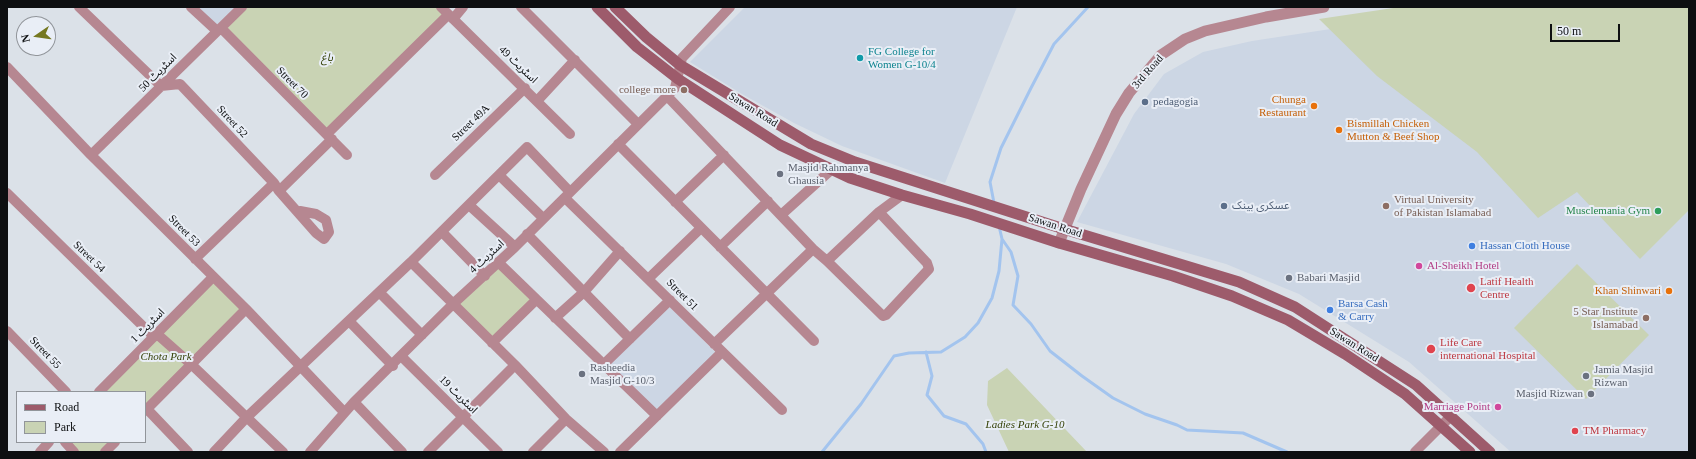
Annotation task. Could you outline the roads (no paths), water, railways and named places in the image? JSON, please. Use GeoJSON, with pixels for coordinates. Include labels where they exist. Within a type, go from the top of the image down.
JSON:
{"type":"FeatureCollection","features":[{"type":"Feature","properties":{"kind":"main road","name":"Sawan Road"},"geometry":{"type":"LineString","coordinates":[[597,7],[637,47],[678,78],[780,145],[850,178],[1059,243],[1173,276],[1232,296],[1288,320],[1345,354],[1405,394],[1470,452]]}},
{"type":"Feature","properties":{"kind":"main road","name":"Sawan Road"},"geometry":{"type":"LineString","coordinates":[[614,7],[646,37],[680,65],[811,144],[855,162],[1064,229],[1239,282],[1295,307],[1416,385],[1490,452]]}},
{"type":"Feature","properties":{"kind":"street"},"geometry":{"type":"LineString","coordinates":[[79,7],[161,86]]}},
{"type":"Feature","properties":{"kind":"street","name":"Street 70"},"geometry":{"type":"LineString","coordinates":[[191,7],[219,30],[330,136],[347,155]]}},
{"type":"Feature","properties":{"kind":"street","name":"اسٹریٹ 50"},"geometry":{"type":"LineString","coordinates":[[91,156],[242,7]]}},
{"type":"Feature","properties":{"kind":"street","name":"اسٹریٹ 49"},"geometry":{"type":"LineString","coordinates":[[441,7],[570,134]]}},
{"type":"Feature","properties":{"kind":"street"},"geometry":{"type":"LineString","coordinates":[[195,259],[276,187],[330,136],[450,17],[463,7]]}},
{"type":"Feature","properties":{"kind":"street"},"geometry":{"type":"LineString","coordinates":[[521,7],[638,124]]}},
{"type":"Feature","properties":{"kind":"street"},"geometry":{"type":"LineString","coordinates":[[678,78],[682,58],[730,7]]}},
{"type":"Feature","properties":{"kind":"street","name":"3rd Road"},"geometry":{"type":"LineString","coordinates":[[1059,243],[1081,189],[1116,114],[1130,93],[1161,55],[1185,39],[1205,31],[1266,17],[1324,7]]}},
{"type":"Feature","properties":{"kind":"street"},"geometry":{"type":"LineString","coordinates":[[537,100],[575,60]]}},
{"type":"Feature","properties":{"kind":"street","name":"Street 53"},"geometry":{"type":"LineString","coordinates":[[7,68],[91,156],[302,366],[344,412]]}},
{"type":"Feature","properties":{"kind":"street","name":"اسٹریٹ 4"},"geometry":{"type":"LineString","coordinates":[[314,450],[344,412],[393,366],[401,356],[454,303],[515,247],[667,96],[674,88],[678,78]]}},
{"type":"Feature","properties":{"kind":"street","name":"Street 52"},"geometry":{"type":"LineString","coordinates":[[161,86],[180,84],[276,187],[316,233],[324,239],[328,232],[326,220],[316,214],[300,211]]}},
{"type":"Feature","properties":{"kind":"street","name":"Street 49A"},"geometry":{"type":"LineString","coordinates":[[435,175],[524,88]]}},
{"type":"Feature","properties":{"kind":"street"},"geometry":{"type":"LineString","coordinates":[[667,96],[813,250],[827,261],[882,316],[886,315],[930,269],[928,263],[879,212]]}},
{"type":"Feature","properties":{"kind":"street"},"geometry":{"type":"LineString","coordinates":[[618,144],[814,341]]}},
{"type":"Feature","properties":{"kind":"street","name":"Street 51"},"geometry":{"type":"LineString","coordinates":[[499,175],[527,147],[567,195],[620,251],[782,410]]}},
{"type":"Feature","properties":{"kind":"street"},"geometry":{"type":"LineString","coordinates":[[675,202],[724,155]]}},
{"type":"Feature","properties":{"kind":"street"},"geometry":{"type":"LineString","coordinates":[[781,215],[831,170]]}},
{"type":"Feature","properties":{"kind":"street"},"geometry":{"type":"LineString","coordinates":[[214,452],[247,417],[411,262],[499,175],[543,218]]}},
{"type":"Feature","properties":{"kind":"street","name":"Street 54"},"geometry":{"type":"LineString","coordinates":[[7,193],[156,336],[192,365],[283,452]]}},
{"type":"Feature","properties":{"kind":"street"},"geometry":{"type":"LineString","coordinates":[[827,261],[879,212],[902,195]]}},
{"type":"Feature","properties":{"kind":"street"},"geometry":{"type":"LineString","coordinates":[[720,247],[768,201]]}},
{"type":"Feature","properties":{"kind":"street"},"geometry":{"type":"LineString","coordinates":[[470,205],[515,247]]}},
{"type":"Feature","properties":{"kind":"street"},"geometry":{"type":"LineString","coordinates":[[648,279],[701,228]]}},
{"type":"Feature","properties":{"kind":"street"},"geometry":{"type":"LineString","coordinates":[[442,232],[485,276]]}},
{"type":"Feature","properties":{"kind":"street"},"geometry":{"type":"LineString","coordinates":[[527,234],[630,338]]}},
{"type":"Feature","properties":{"kind":"street"},"geometry":{"type":"LineString","coordinates":[[620,452],[657,416],[767,295],[813,250]]}},
{"type":"Feature","properties":{"kind":"street"},"geometry":{"type":"LineString","coordinates":[[556,318],[584,292],[620,251]]}},
{"type":"Feature","properties":{"kind":"street"},"geometry":{"type":"LineString","coordinates":[[411,262],[454,303],[566,419],[604,452]]}},
{"type":"Feature","properties":{"kind":"street"},"geometry":{"type":"LineString","coordinates":[[498,262],[657,416]]}},
{"type":"Feature","properties":{"kind":"street","name":"اسٹریٹ 1"},"geometry":{"type":"LineString","coordinates":[[100,391],[213,277]]}},
{"type":"Feature","properties":{"kind":"street"},"geometry":{"type":"LineString","coordinates":[[379,292],[422,335]]}},
{"type":"Feature","properties":{"kind":"street"},"geometry":{"type":"LineString","coordinates":[[492,343],[536,300]]}},
{"type":"Feature","properties":{"kind":"street"},"geometry":{"type":"LineString","coordinates":[[604,364],[670,300]]}},
{"type":"Feature","properties":{"kind":"street"},"geometry":{"type":"LineString","coordinates":[[188,452],[146,410],[246,309]]}},
{"type":"Feature","properties":{"kind":"street"},"geometry":{"type":"LineString","coordinates":[[349,320],[393,366]]}},
{"type":"Feature","properties":{"kind":"street","name":"Street 55"},"geometry":{"type":"LineString","coordinates":[[7,331],[65,391]]}},
{"type":"Feature","properties":{"kind":"street","name":"اسٹریٹ 19"},"geometry":{"type":"LineString","coordinates":[[401,356],[498,452]]}},
{"type":"Feature","properties":{"kind":"street"},"geometry":{"type":"LineString","coordinates":[[428,452],[515,365]]}},
{"type":"Feature","properties":{"kind":"street"},"geometry":{"type":"LineString","coordinates":[[354,402],[402,452]]}},
{"type":"Feature","properties":{"kind":"street"},"geometry":{"type":"LineString","coordinates":[[1415,452],[1451,416]]}},
{"type":"Feature","properties":{"kind":"street"},"geometry":{"type":"LineString","coordinates":[[533,452],[566,419]]}},
{"type":"Feature","properties":{"kind":"street"},"geometry":{"type":"LineString","coordinates":[[40,452],[48,443]]}},
{"type":"Feature","properties":{"kind":"street"},"geometry":{"type":"LineString","coordinates":[[66,443],[74,452]]}},
{"type":"Feature","properties":{"kind":"street"},"geometry":{"type":"LineString","coordinates":[[105,452],[114,443]]}},
{"type":"Feature","properties":{"kind":"waterway"},"geometry":{"type":"LineString","coordinates":[[994,203],[990,182],[1001,148],[1054,44],[1088,7]]}},
{"type":"Feature","properties":{"kind":"waterway"},"geometry":{"type":"LineString","coordinates":[[822,452],[861,404],[894,356],[909,353],[941,352],[965,337],[978,323],[992,298],[999,271],[1002,239],[999,226]]}},
{"type":"Feature","properties":{"kind":"waterway"},"geometry":{"type":"LineString","coordinates":[[1002,239],[1011,252],[1018,276],[1013,305],[1031,324],[1050,351],[1082,376],[1113,398],[1145,414],[1187,430],[1243,433],[1287,452]]}},
{"type":"Feature","properties":{"kind":"waterway"},"geometry":{"type":"LineString","coordinates":[[926,352],[932,376],[927,395],[944,416],[966,424],[983,444],[986,452]]}},
{"type":"Feature","properties":{"kind":"place","name":"FG College for Women G-10/4"},"geometry":{"type":"Point","coordinates":[860,58]}},
{"type":"Feature","properties":{"kind":"place","name":"college more"},"geometry":{"type":"Point","coordinates":[684,90]}},
{"type":"Feature","properties":{"kind":"place","name":"pedagogia"},"geometry":{"type":"Point","coordinates":[1145,102]}},
{"type":"Feature","properties":{"kind":"place","name":"Chunga Restaurant"},"geometry":{"type":"Point","coordinates":[1314,106]}},
{"type":"Feature","properties":{"kind":"place","name":"Bismillah Chicken Mutton & Beef Shop"},"geometry":{"type":"Point","coordinates":[1339,130]}},
{"type":"Feature","properties":{"kind":"place","name":"Masjid Rahmanya Ghausia"},"geometry":{"type":"Point","coordinates":[780,174]}},
{"type":"Feature","properties":{"kind":"place","name":"عسکری بینک"},"geometry":{"type":"Point","coordinates":[1224,206]}},
{"type":"Feature","properties":{"kind":"place","name":"Virtual University of Pakistan Islamabad"},"geometry":{"type":"Point","coordinates":[1386,206]}},
{"type":"Feature","properties":{"kind":"place","name":"Musclemania Gym"},"geometry":{"type":"Point","coordinates":[1658,211]}},
{"type":"Feature","properties":{"kind":"place","name":"Hassan Cloth House"},"geometry":{"type":"Point","coordinates":[1472,246]}},
{"type":"Feature","properties":{"kind":"place","name":"Al-Sheikh Hotel"},"geometry":{"type":"Point","coordinates":[1419,266]}},
{"type":"Feature","properties":{"kind":"place","name":"Babari Masjid"},"geometry":{"type":"Point","coordinates":[1289,278]}},
{"type":"Feature","properties":{"kind":"place","name":"Latif Health Centre"},"geometry":{"type":"Point","coordinates":[1471,288]}},
{"type":"Feature","properties":{"kind":"place","name":"Khan Shinwari"},"geometry":{"type":"Point","coordinates":[1669,291]}},
{"type":"Feature","properties":{"kind":"place","name":"Barsa Cash & Carry"},"geometry":{"type":"Point","coordinates":[1330,310]}},
{"type":"Feature","properties":{"kind":"place","name":"5 Star Institute Islamabad"},"geometry":{"type":"Point","coordinates":[1646,318]}},
{"type":"Feature","properties":{"kind":"place","name":"Life Care international Hospital"},"geometry":{"type":"Point","coordinates":[1431,349]}},
{"type":"Feature","properties":{"kind":"place","name":"Rasheedia Masjid G-10/3"},"geometry":{"type":"Point","coordinates":[582,374]}},
{"type":"Feature","properties":{"kind":"place","name":"Jamia Masjid Rizwan"},"geometry":{"type":"Point","coordinates":[1586,376]}},
{"type":"Feature","properties":{"kind":"place","name":"Masjid Rizwan"},"geometry":{"type":"Point","coordinates":[1591,394]}},
{"type":"Feature","properties":{"kind":"place","name":"Marriage Point"},"geometry":{"type":"Point","coordinates":[1498,407]}},
{"type":"Feature","properties":{"kind":"place","name":"TM Pharmacy"},"geometry":{"type":"Point","coordinates":[1575,431]}},
{"type":"Feature","properties":{"kind":"park label","name":"باغ"},"geometry":{"type":"Point","coordinates":[327,58]}},
{"type":"Feature","properties":{"kind":"park label","name":"Chota Park"},"geometry":{"type":"Point","coordinates":[166,357]}},
{"type":"Feature","properties":{"kind":"park label","name":"Ladies Park G-10"},"geometry":{"type":"Point","coordinates":[1025,425]}}]}
